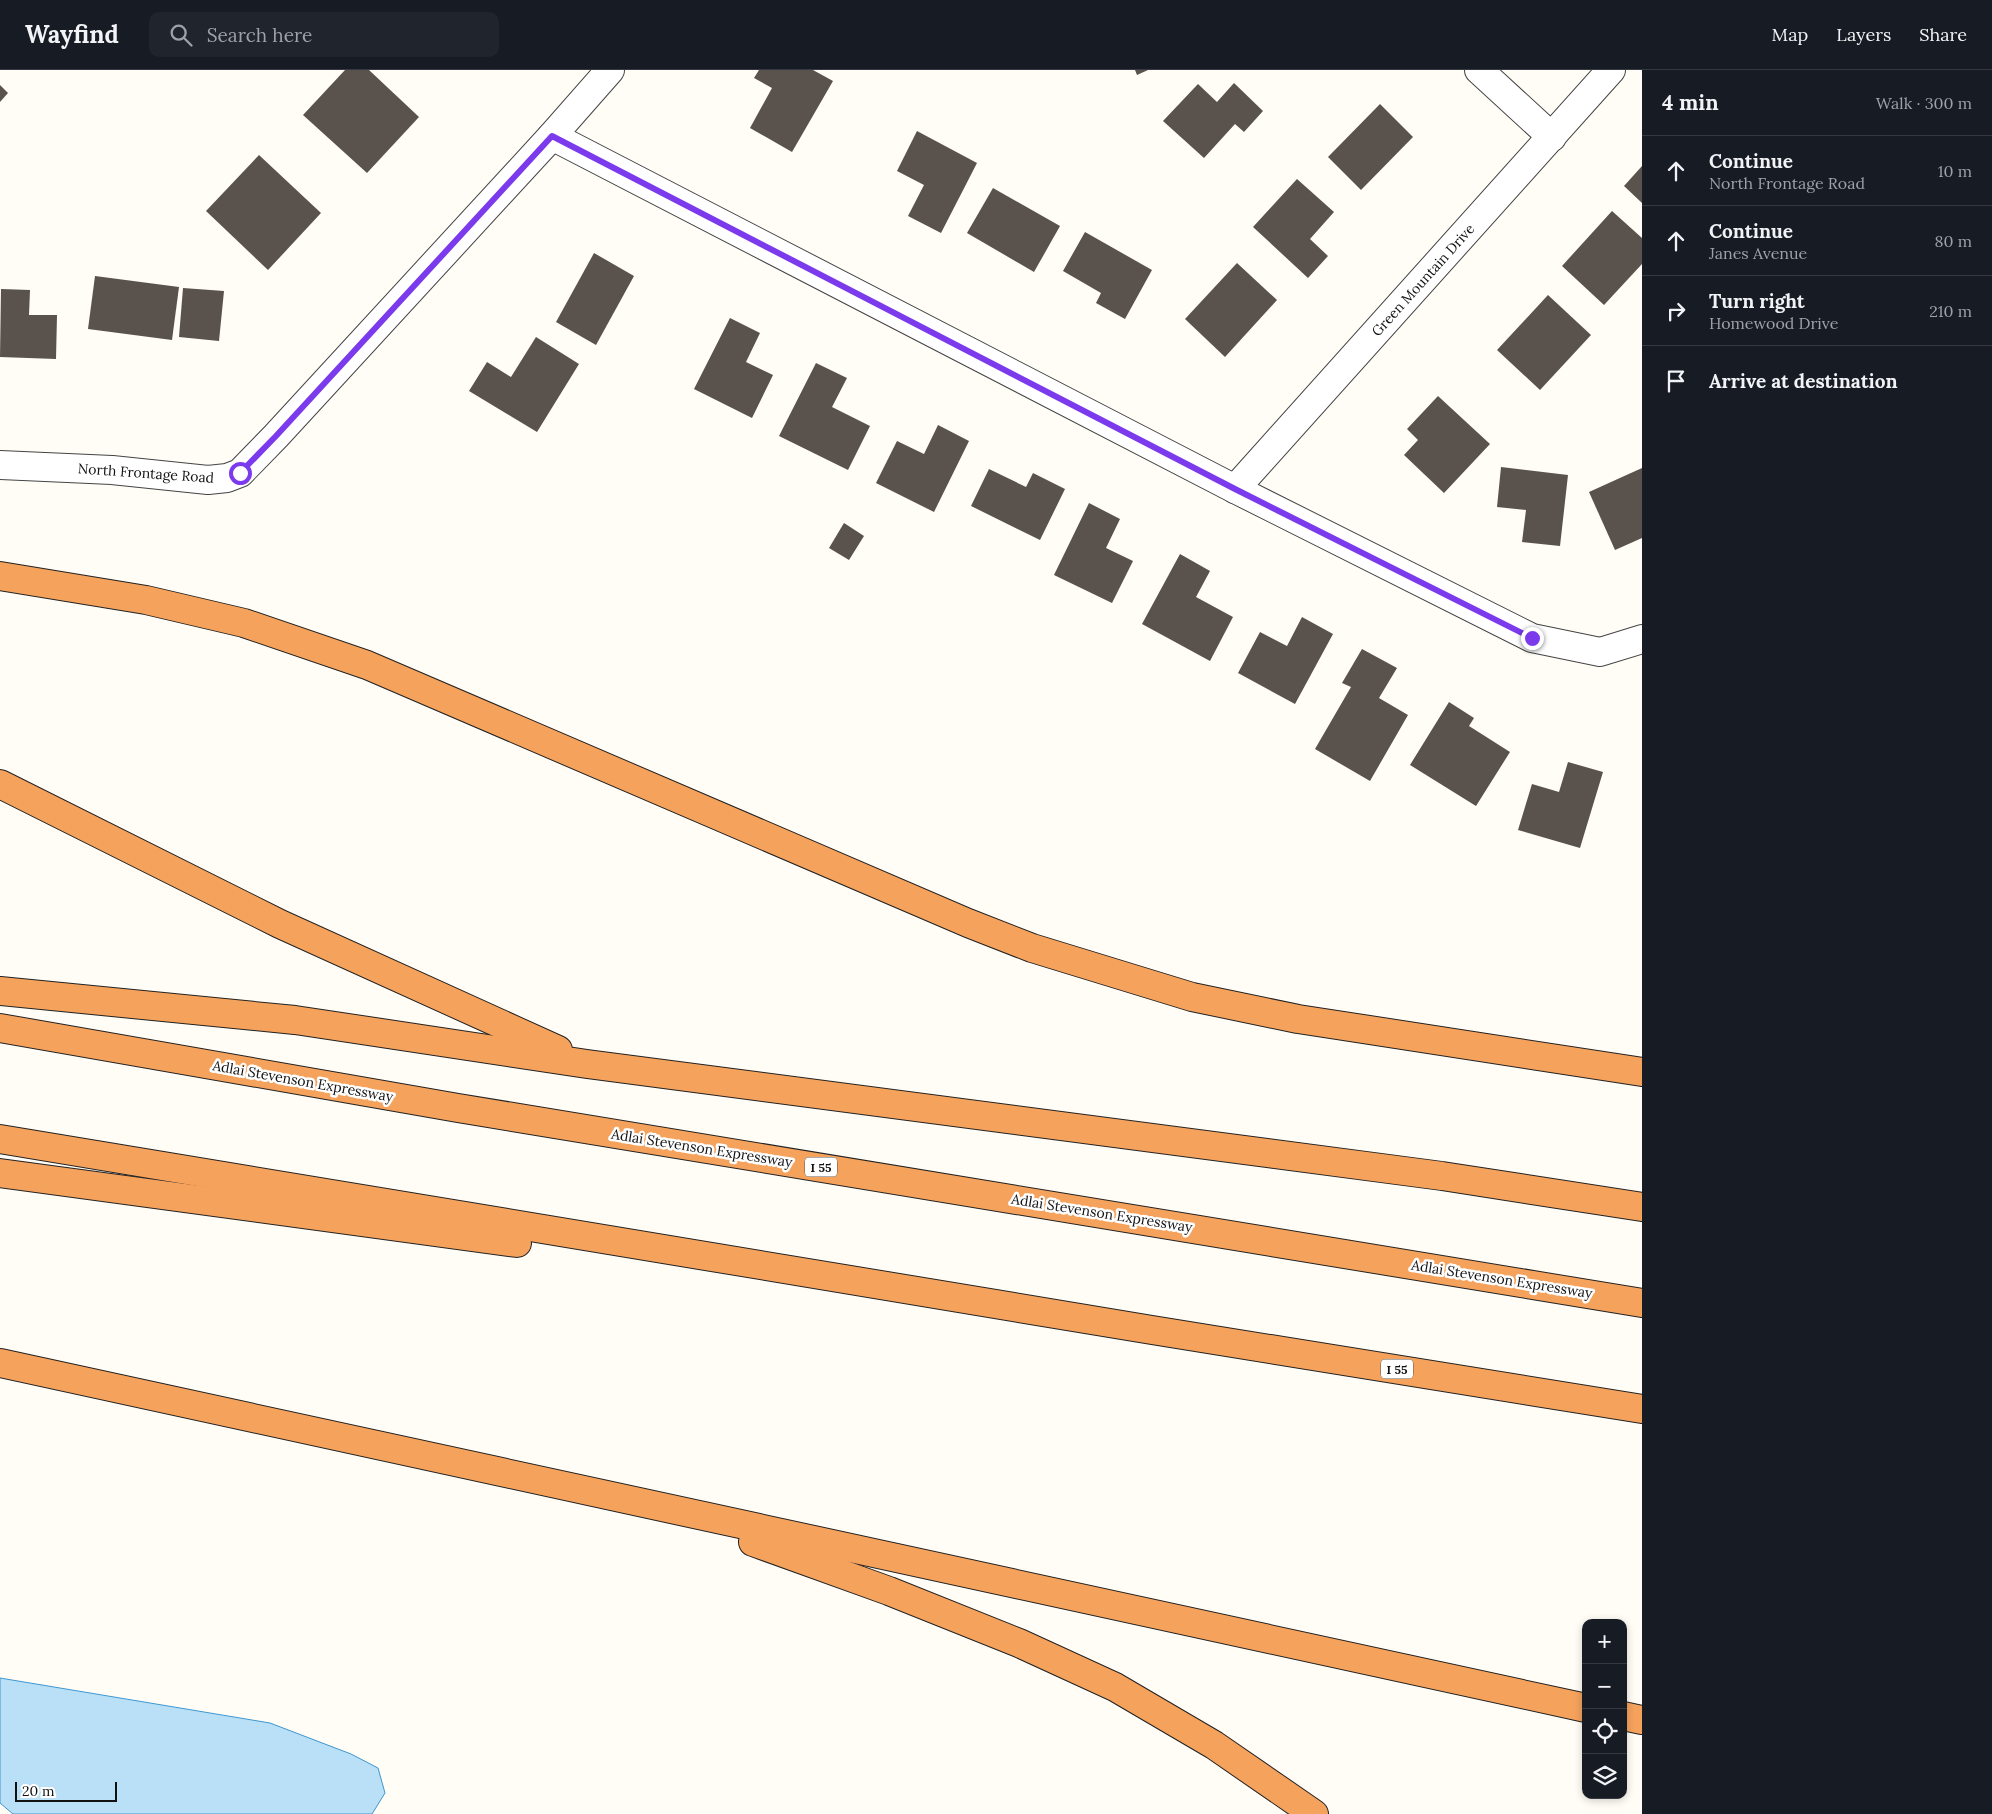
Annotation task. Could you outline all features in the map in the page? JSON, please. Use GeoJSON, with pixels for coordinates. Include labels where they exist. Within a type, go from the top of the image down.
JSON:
{"type":"FeatureCollection","features":[{"type":"Feature","properties":{"kind":"highway"},"geometry":{"type":"LineString","coordinates":[[0,576],[146,600],[244,623],[367,665],[968,923],[1032,948],[1114,974],[1192,997],[1298,1019],[1642,1072]]}},
{"type":"Feature","properties":{"kind":"highway"},"geometry":{"type":"LineString","coordinates":[[0,784],[280,924],[587,1064]]}},
{"type":"Feature","properties":{"kind":"highway"},"geometry":{"type":"LineString","coordinates":[[0,991],[295,1020],[587,1064],[1442,1176],[1642,1207]]}},
{"type":"Feature","properties":{"kind":"highway","name":"Adlai Stevenson Expressway"},"geometry":{"type":"LineString","coordinates":[[0,1028],[458,1108],[1642,1303]]}},
{"type":"Feature","properties":{"kind":"highway","name":"I 55"},"geometry":{"type":"LineString","coordinates":[[0,1139],[1152,1330],[1642,1408]]}},
{"type":"Feature","properties":{"kind":"highway"},"geometry":{"type":"LineString","coordinates":[[0,1173],[1152,1330]]}},
{"type":"Feature","properties":{"kind":"highway"},"geometry":{"type":"LineString","coordinates":[[0,1362],[1582,1707]]}},
{"type":"Feature","properties":{"kind":"highway"},"geometry":{"type":"LineString","coordinates":[[651,1505],[889,1591],[1019,1643],[1115,1687],[1214,1745],[1314,1814]]}},
{"type":"Feature","properties":{"kind":"highway"},"geometry":{"type":"LineString","coordinates":[[1627,1717],[1642,1720]]}},
{"type":"Feature","properties":{"kind":"street","name":"North Frontage Road"},"geometry":{"type":"LineString","coordinates":[[0,464],[112,470],[208,480],[226,478],[240,473],[552,136],[610,70]]}},
{"type":"Feature","properties":{"kind":"street"},"geometry":{"type":"LineString","coordinates":[[1479,70],[1552,137]]}},
{"type":"Feature","properties":{"kind":"street","name":"Green Mountain Drive"},"geometry":{"type":"LineString","coordinates":[[1235,489],[1611,70]]}},
{"type":"Feature","properties":{"kind":"street"},"geometry":{"type":"LineString","coordinates":[[552,136],[1235,489],[1532,638],[1600,652],[1642,639]]}},
{"type":"Feature","properties":{"kind":"water"},"geometry":{"type":"Polygon","coordinates":[[[0,1678],[270,1723],[351,1754],[378,1768],[385,1793],[372,1814],[13,1814],[0,1803],[0,1678]]]}},
{"type":"Feature","properties":{"kind":"building"},"geometry":{"type":"Polygon","coordinates":[[[345,70],[369,70],[419,117],[367,173],[303,115],[345,70]]]}},
{"type":"Feature","properties":{"kind":"building"},"geometry":{"type":"Polygon","coordinates":[[[759,70],[813,70],[833,81],[792,152],[750,128],[772,88],[754,78],[759,70]]]}},
{"type":"Feature","properties":{"kind":"building"},"geometry":{"type":"Polygon","coordinates":[[[1135,70],[1148,70],[1137,75],[1135,70]]]}},
{"type":"Feature","properties":{"kind":"building"},"geometry":{"type":"Polygon","coordinates":[[[1234,83],[1263,111],[1244,132],[1235,124],[1204,158],[1163,121],[1198,84],[1217,102],[1234,83]]]}},
{"type":"Feature","properties":{"kind":"building"},"geometry":{"type":"Polygon","coordinates":[[[0,85],[8,93],[0,102],[0,85]]]}},
{"type":"Feature","properties":{"kind":"building"},"geometry":{"type":"Polygon","coordinates":[[[1380,104],[1413,137],[1361,190],[1328,157],[1380,104]]]}},
{"type":"Feature","properties":{"kind":"building"},"geometry":{"type":"Polygon","coordinates":[[[917,131],[977,163],[941,233],[908,216],[924,185],[897,171],[917,131]]]}},
{"type":"Feature","properties":{"kind":"building"},"geometry":{"type":"Polygon","coordinates":[[[259,155],[321,213],[268,270],[206,211],[259,155]]]}},
{"type":"Feature","properties":{"kind":"building"},"geometry":{"type":"Polygon","coordinates":[[[1642,166],[1642,203],[1624,186],[1642,166]]]}},
{"type":"Feature","properties":{"kind":"building"},"geometry":{"type":"Polygon","coordinates":[[[1297,179],[1334,212],[1310,239],[1328,256],[1308,278],[1253,227],[1297,179]]]}},
{"type":"Feature","properties":{"kind":"building"},"geometry":{"type":"Polygon","coordinates":[[[993,188],[1060,226],[1034,272],[967,233],[993,188]]]}},
{"type":"Feature","properties":{"kind":"building"},"geometry":{"type":"Polygon","coordinates":[[[1612,211],[1642,238],[1642,264],[1604,305],[1562,266],[1612,211]]]}},
{"type":"Feature","properties":{"kind":"building"},"geometry":{"type":"Polygon","coordinates":[[[1085,232],[1152,270],[1125,319],[1096,303],[1101,293],[1063,271],[1085,232]]]}},
{"type":"Feature","properties":{"kind":"building"},"geometry":{"type":"Polygon","coordinates":[[[594,253],[634,276],[596,345],[556,322],[594,253]]]}},
{"type":"Feature","properties":{"kind":"building"},"geometry":{"type":"Polygon","coordinates":[[[1237,263],[1277,300],[1225,357],[1185,319],[1237,263]]]}},
{"type":"Feature","properties":{"kind":"building"},"geometry":{"type":"Polygon","coordinates":[[[95,276],[179,287],[172,340],[88,329],[95,276]]]}},
{"type":"Feature","properties":{"kind":"building"},"geometry":{"type":"Polygon","coordinates":[[[183,288],[224,291],[219,341],[179,337],[183,288]]]}},
{"type":"Feature","properties":{"kind":"building"},"geometry":{"type":"Polygon","coordinates":[[[1,289],[30,290],[29,315],[57,315],[56,359],[0,357],[1,289]]]}},
{"type":"Feature","properties":{"kind":"building"},"geometry":{"type":"Polygon","coordinates":[[[1548,295],[1591,335],[1540,390],[1497,350],[1548,295]]]}},
{"type":"Feature","properties":{"kind":"building"},"geometry":{"type":"Polygon","coordinates":[[[730,318],[760,333],[746,362],[773,375],[752,418],[694,389],[730,318]]]}},
{"type":"Feature","properties":{"kind":"building"},"geometry":{"type":"Polygon","coordinates":[[[536,337],[579,364],[537,432],[469,391],[487,362],[511,377],[536,337]]]}},
{"type":"Feature","properties":{"kind":"building"},"geometry":{"type":"Polygon","coordinates":[[[816,363],[847,378],[832,407],[870,426],[848,470],[779,436],[816,363]]]}},
{"type":"Feature","properties":{"kind":"building"},"geometry":{"type":"Polygon","coordinates":[[[1438,396],[1490,444],[1444,493],[1404,455],[1418,440],[1407,429],[1438,396]]]}},
{"type":"Feature","properties":{"kind":"building"},"geometry":{"type":"Polygon","coordinates":[[[938,425],[969,441],[934,512],[876,483],[897,441],[924,454],[938,425]]]}},
{"type":"Feature","properties":{"kind":"building"},"geometry":{"type":"Polygon","coordinates":[[[1501,467],[1568,475],[1560,546],[1522,542],[1526,510],[1497,507],[1501,467]]]}},
{"type":"Feature","properties":{"kind":"building"},"geometry":{"type":"Polygon","coordinates":[[[1642,468],[1642,538],[1615,550],[1589,492],[1642,468]]]}},
{"type":"Feature","properties":{"kind":"building"},"geometry":{"type":"Polygon","coordinates":[[[989,469],[1026,487],[1033,473],[1065,489],[1040,540],[971,506],[989,469]]]}},
{"type":"Feature","properties":{"kind":"building"},"geometry":{"type":"Polygon","coordinates":[[[1089,503],[1120,519],[1106,548],[1133,561],[1112,603],[1054,575],[1089,503]]]}},
{"type":"Feature","properties":{"kind":"building"},"geometry":{"type":"Polygon","coordinates":[[[844,523],[864,536],[849,560],[829,548],[844,523]]]}},
{"type":"Feature","properties":{"kind":"building"},"geometry":{"type":"Polygon","coordinates":[[[1180,554],[1210,571],[1196,597],[1233,617],[1210,661],[1142,624],[1180,554]]]}},
{"type":"Feature","properties":{"kind":"building"},"geometry":{"type":"Polygon","coordinates":[[[1302,617],[1333,634],[1295,704],[1238,673],[1260,632],[1287,646],[1302,617]]]}},
{"type":"Feature","properties":{"kind":"building"},"geometry":{"type":"Polygon","coordinates":[[[1362,649],[1397,668],[1379,698],[1408,715],[1370,781],[1315,749],[1351,687],[1342,683],[1362,649]]]}},
{"type":"Feature","properties":{"kind":"building"},"geometry":{"type":"Polygon","coordinates":[[[1449,702],[1474,718],[1469,726],[1510,752],[1476,806],[1410,765],[1449,702]]]}},
{"type":"Feature","properties":{"kind":"building"},"geometry":{"type":"Polygon","coordinates":[[[1568,762],[1603,772],[1580,848],[1518,830],[1532,784],[1559,792],[1568,762]]]}},
{"type":"Feature","properties":{"kind":"route"},"geometry":{"type":"LineString","coordinates":[[240,473],[552,136],[1235,489],[1532,638]]}}]}
